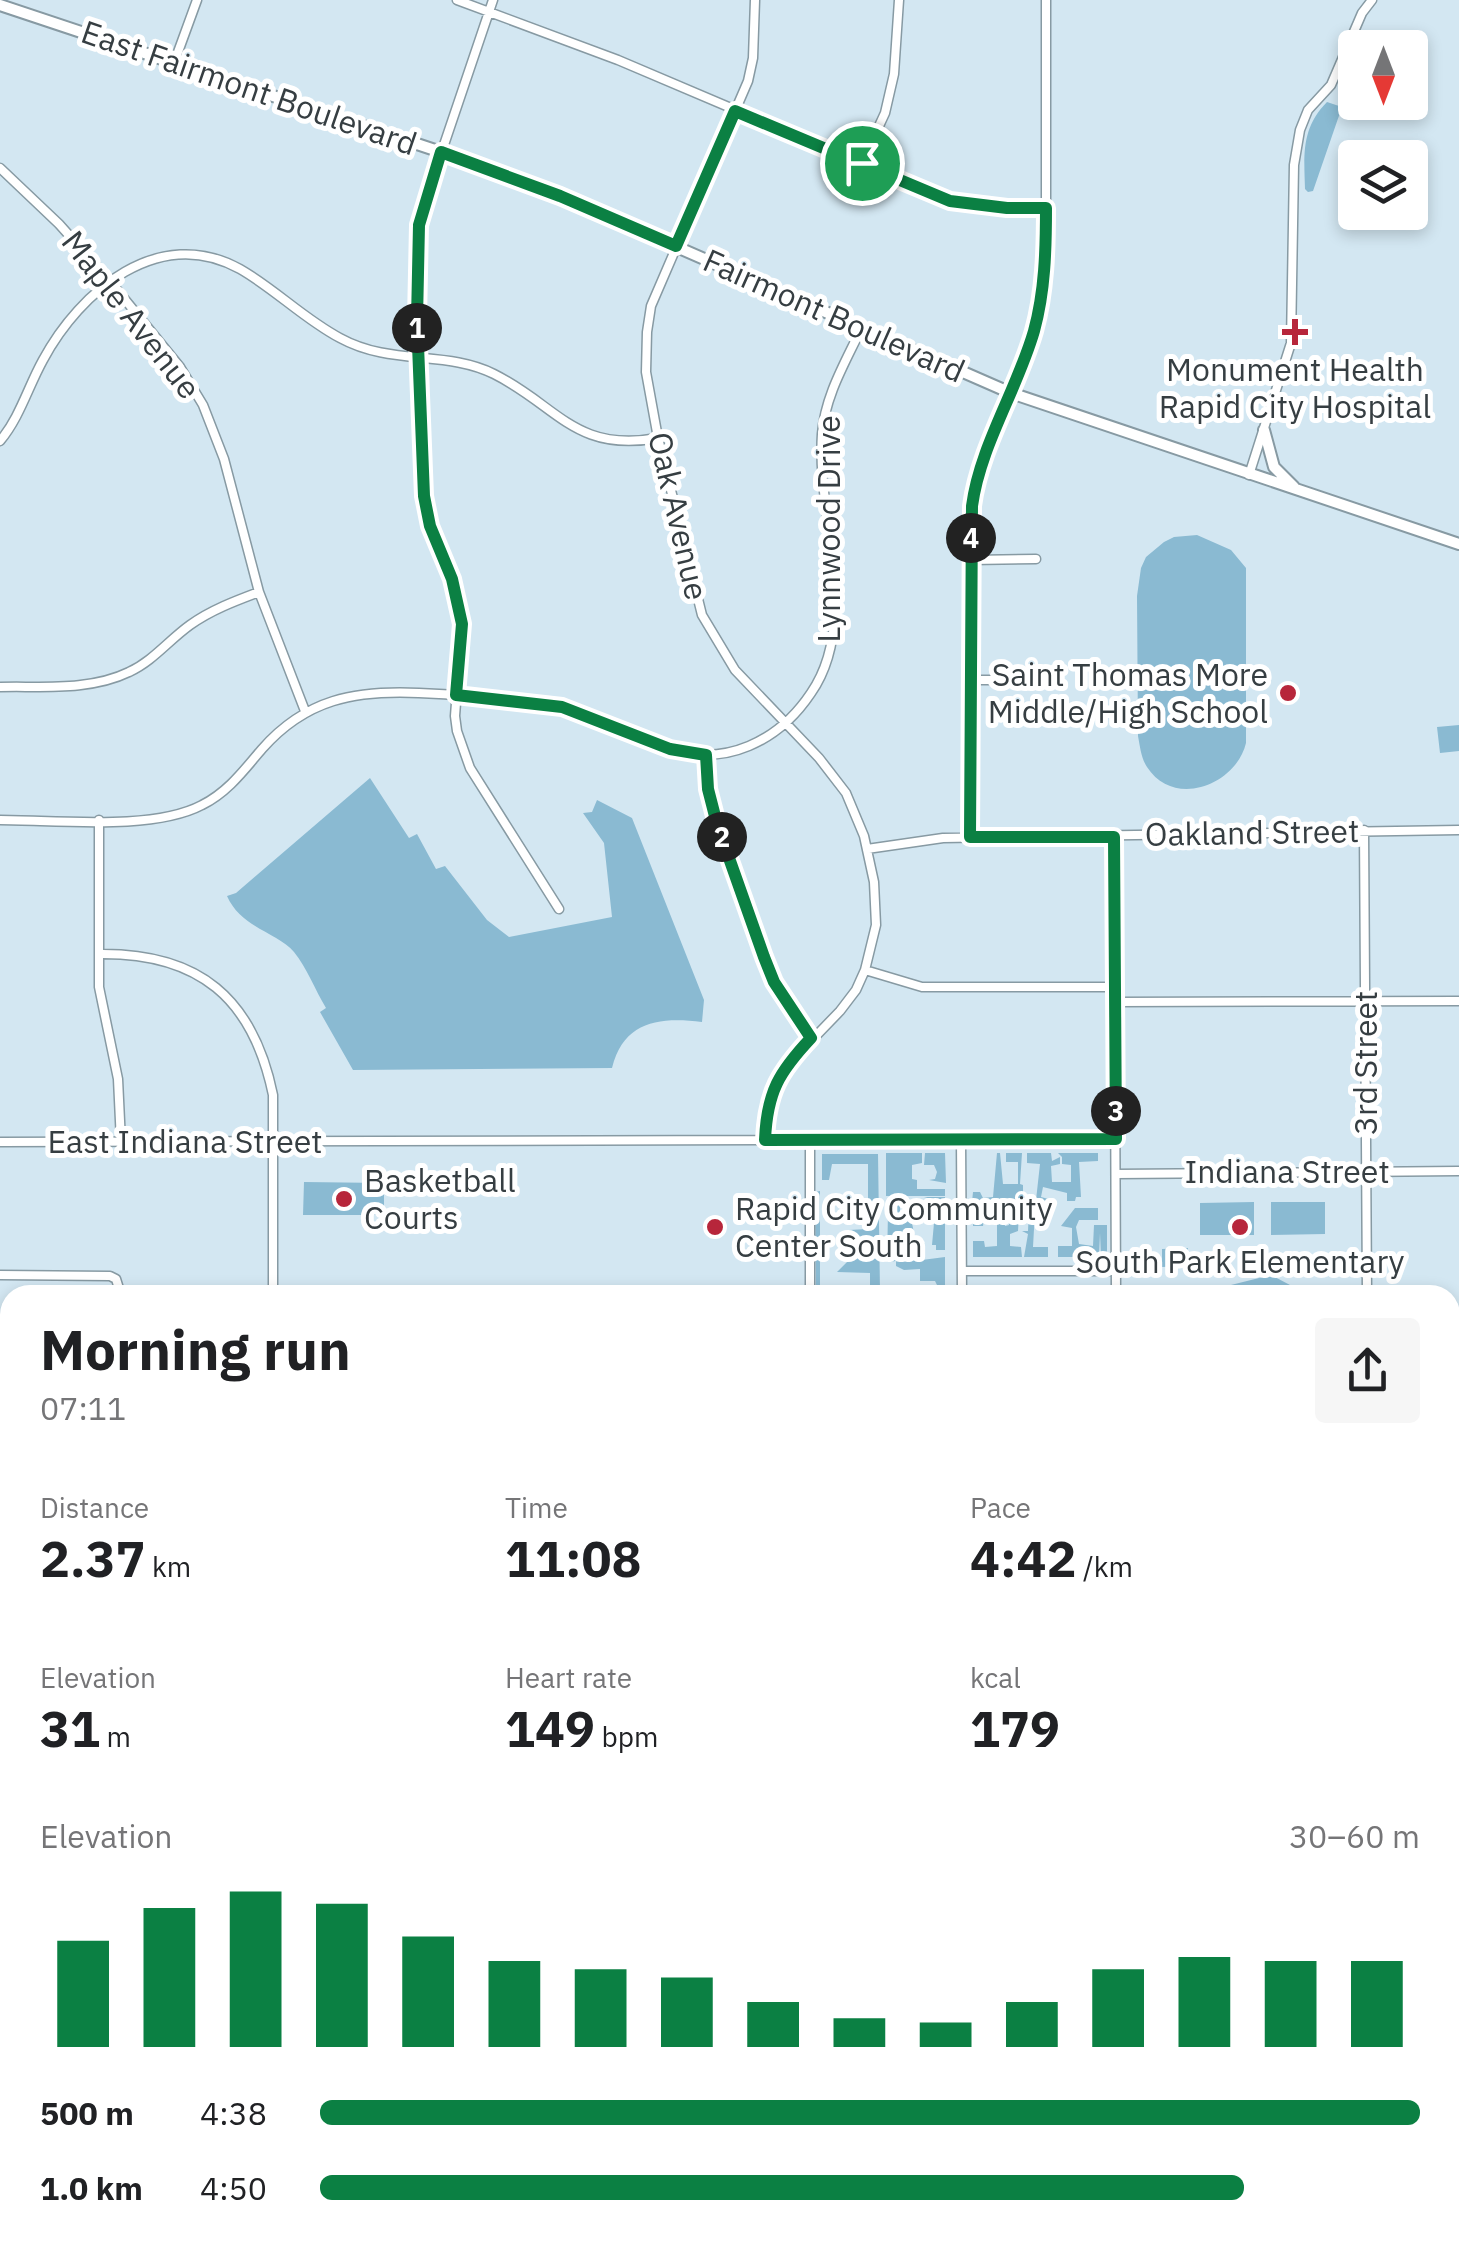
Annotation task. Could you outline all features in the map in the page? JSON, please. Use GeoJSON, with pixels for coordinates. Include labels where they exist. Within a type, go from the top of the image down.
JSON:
{"type":"FeatureCollection","features":[{"type":"Feature","properties":{"kind":"street"},"geometry":{"type":"LineString","coordinates":[[174,62],[196,0]]}},
{"type":"Feature","properties":{"kind":"street"},"geometry":{"type":"LineString","coordinates":[[457,0],[618,60],[950,201],[1046,208]]}},
{"type":"Feature","properties":{"kind":"street"},"geometry":{"type":"LineString","coordinates":[[493,0],[424,204],[417,241],[424,496],[430,526],[452,579],[462,624],[456,731],[470,768],[559,909]]}},
{"type":"Feature","properties":{"kind":"street","name":"Oak Avenue"},"geometry":{"type":"LineString","coordinates":[[755,0],[754,58],[651,306],[646,332],[646,372],[658,438],[702,615],[734,670],[846,792],[867,849],[877,906],[866,970],[840,1011],[790,1060],[770,1094],[765,1140]]}},
{"type":"Feature","properties":{"kind":"street"},"geometry":{"type":"LineString","coordinates":[[862,163],[886,113],[894,74],[900,0]]}},
{"type":"Feature","properties":{"kind":"street"},"geometry":{"type":"LineString","coordinates":[[970,837],[970,560],[974,496],[1041,303],[1046,208],[1046,0]]}},
{"type":"Feature","properties":{"kind":"street"},"geometry":{"type":"LineString","coordinates":[[1249,475],[1291,343],[1294,165],[1300,130],[1308,110],[1332,86],[1362,13],[1372,0]]}},
{"type":"Feature","properties":{"kind":"street","name":"East Fairmont Boulevard"},"geometry":{"type":"LineString","coordinates":[[0,5],[441,152]]}},
{"type":"Feature","properties":{"kind":"street","name":"Fairmont Boulevard"},"geometry":{"type":"LineString","coordinates":[[441,152],[560,196],[1011,393],[1459,544]]}},
{"type":"Feature","properties":{"kind":"street","name":"Maple Avenue"},"geometry":{"type":"LineString","coordinates":[[0,168],[59,224],[109,280],[180,367],[210,420],[259,592],[305,711]]}},
{"type":"Feature","properties":{"kind":"street"},"geometry":{"type":"LineString","coordinates":[[0,441],[13,424],[60,332],[109,280],[141,262],[177,254],[211,258],[240,269],[337,337],[378,353],[439,359],[492,373],[572,428],[590,436],[636,442],[658,438]]}},
{"type":"Feature","properties":{"kind":"street","name":"Lynnwood Drive"},"geometry":{"type":"LineString","coordinates":[[787,724],[826,669],[834,643],[822,434],[833,386],[861,328]]}},
{"type":"Feature","properties":{"kind":"street"},"geometry":{"type":"LineString","coordinates":[[1264,430],[1274,467],[1298,491]]}},
{"type":"Feature","properties":{"kind":"street"},"geometry":{"type":"LineString","coordinates":[[970,560],[1036,559]]}},
{"type":"Feature","properties":{"kind":"street"},"geometry":{"type":"LineString","coordinates":[[0,686],[61,686],[110,680],[144,664],[209,613],[259,592]]}},
{"type":"Feature","properties":{"kind":"street"},"geometry":{"type":"LineString","coordinates":[[970,680],[1036,680]]}},
{"type":"Feature","properties":{"kind":"street"},"geometry":{"type":"LineString","coordinates":[[0,820],[153,819],[204,804],[234,782],[277,733],[305,711],[364,694],[456,695],[562,707],[670,749],[706,755],[752,746],[787,724]]}},
{"type":"Feature","properties":{"kind":"street"},"geometry":{"type":"LineString","coordinates":[[706,755],[708,789],[717,824],[764,957],[774,982],[811,1038]]}},
{"type":"Feature","properties":{"kind":"street"},"geometry":{"type":"LineString","coordinates":[[99,820],[100,1002],[118,1079],[121,1142]]}},
{"type":"Feature","properties":{"kind":"street","name":"3rd Street"},"geometry":{"type":"LineString","coordinates":[[1364,830],[1367,1285]]}},
{"type":"Feature","properties":{"kind":"street","name":"Oakland Street"},"geometry":{"type":"LineString","coordinates":[[867,849],[916,840],[970,837],[1459,830]]}},
{"type":"Feature","properties":{"kind":"street"},"geometry":{"type":"LineString","coordinates":[[1114,837],[1116,1285]]}},
{"type":"Feature","properties":{"kind":"street"},"geometry":{"type":"LineString","coordinates":[[100,954],[147,955],[179,964],[210,980],[251,1032],[267,1068],[273,1095],[274,1285]]}},
{"type":"Feature","properties":{"kind":"street"},"geometry":{"type":"LineString","coordinates":[[866,970],[922,987],[1115,987]]}},
{"type":"Feature","properties":{"kind":"street"},"geometry":{"type":"LineString","coordinates":[[1115,1002],[1459,1001]]}},
{"type":"Feature","properties":{"kind":"street"},"geometry":{"type":"LineString","coordinates":[[962,1139],[962,1285]]}},
{"type":"Feature","properties":{"kind":"street"},"geometry":{"type":"LineString","coordinates":[[765,1140],[1116,1139]]}},
{"type":"Feature","properties":{"kind":"street","name":"East Indiana Street"},"geometry":{"type":"LineString","coordinates":[[0,1142],[765,1140]]}},
{"type":"Feature","properties":{"kind":"street"},"geometry":{"type":"LineString","coordinates":[[810,1140],[810,1285]]}},
{"type":"Feature","properties":{"kind":"street","name":"Indiana Street"},"geometry":{"type":"LineString","coordinates":[[1116,1174],[1459,1171]]}},
{"type":"Feature","properties":{"kind":"street"},"geometry":{"type":"LineString","coordinates":[[962,1271],[1116,1271]]}},
{"type":"Feature","properties":{"kind":"street"},"geometry":{"type":"LineString","coordinates":[[0,1274],[102,1274],[116,1278],[118,1285]]}},
{"type":"Feature","properties":{"kind":"shaded area"},"geometry":{"type":"Polygon","coordinates":[[[1327,102],[1338,106],[1338,119],[1313,191],[1308,192],[1306,143],[1327,102]]]}},
{"type":"Feature","properties":{"kind":"shaded area"},"geometry":{"type":"Polygon","coordinates":[[[1197,535],[1231,550],[1246,568],[1246,743],[1230,770],[1217,780],[1188,789],[1159,780],[1142,756],[1138,736],[1137,596],[1146,557],[1174,537],[1197,535]]]}},
{"type":"Feature","properties":{"kind":"shaded area"},"geometry":{"type":"Polygon","coordinates":[[[1459,725],[1459,751],[1440,753],[1437,727],[1459,725]]]}},
{"type":"Feature","properties":{"kind":"shaded area"},"geometry":{"type":"Polygon","coordinates":[[[370,778],[409,838],[417,834],[436,869],[445,866],[487,920],[509,937],[612,917],[604,843],[583,813],[592,812],[597,800],[632,818],[704,1000],[702,1022],[671,1020],[645,1025],[625,1040],[612,1068],[353,1070],[320,1012],[326,1008],[299,958],[287,945],[241,916],[227,896],[236,893],[370,778]]]}},
{"type":"Feature","properties":{"kind":"shaded area"},"geometry":{"type":"Polygon","coordinates":[[[886,1153],[922,1153],[922,1163],[912,1165],[917,1189],[945,1189],[945,1196],[886,1196],[886,1153]]]}},
{"type":"Feature","properties":{"kind":"shaded area"},"geometry":{"type":"Polygon","coordinates":[[[925,1153],[945,1153],[946,1183],[929,1180],[935,1179],[937,1172],[934,1165],[924,1165],[925,1153]]]}},
{"type":"Feature","properties":{"kind":"shaded area"},"geometry":{"type":"Polygon","coordinates":[[[997,1153],[1003,1184],[1018,1184],[1018,1162],[1006,1162],[1006,1153],[1022,1153],[1020,1184],[1023,1200],[1030,1198],[1031,1203],[972,1202],[973,1192],[980,1192],[983,1198],[993,1197],[997,1153]]]}},
{"type":"Feature","properties":{"kind":"shaded area"},"geometry":{"type":"Polygon","coordinates":[[[1027,1153],[1051,1153],[1052,1161],[1060,1157],[1060,1164],[1051,1166],[1052,1182],[1071,1182],[1071,1165],[1062,1164],[1062,1157],[1058,1153],[1098,1153],[1098,1161],[1079,1162],[1081,1197],[1075,1201],[1067,1201],[1067,1193],[1043,1187],[1041,1197],[1056,1201],[1036,1200],[1040,1164],[1027,1163],[1027,1153]]]}},
{"type":"Feature","properties":{"kind":"shaded area"},"geometry":{"type":"Polygon","coordinates":[[[822,1154],[878,1154],[880,1285],[870,1285],[870,1273],[837,1272],[852,1257],[852,1249],[847,1248],[849,1230],[868,1229],[868,1164],[832,1164],[829,1180],[822,1180],[822,1154]]]}},
{"type":"Feature","properties":{"kind":"shaded area","name":"Basketball Courts"},"geometry":{"type":"Polygon","coordinates":[[[304,1182],[384,1183],[384,1215],[303,1215],[304,1182]]]}},
{"type":"Feature","properties":{"kind":"shaded area"},"geometry":{"type":"Polygon","coordinates":[[[820,1191],[820,1285],[816,1285],[815,1192],[820,1191]]]}},
{"type":"Feature","properties":{"kind":"shaded area"},"geometry":{"type":"Polygon","coordinates":[[[924,1197],[945,1197],[945,1250],[936,1250],[936,1245],[932,1245],[934,1223],[912,1223],[916,1243],[925,1243],[921,1246],[922,1260],[945,1257],[945,1285],[920,1281],[920,1269],[904,1270],[896,1266],[896,1261],[887,1262],[888,1212],[896,1211],[897,1198],[910,1198],[900,1200],[900,1213],[934,1213],[935,1200],[924,1197]]]}},
{"type":"Feature","properties":{"kind":"shaded area"},"geometry":{"type":"Polygon","coordinates":[[[1254,1202],[1254,1235],[1200,1235],[1200,1203],[1254,1202]]]}},
{"type":"Feature","properties":{"kind":"shaded area"},"geometry":{"type":"Polygon","coordinates":[[[1271,1202],[1325,1202],[1325,1234],[1271,1235],[1271,1202]]]}},
{"type":"Feature","properties":{"kind":"shaded area"},"geometry":{"type":"Polygon","coordinates":[[[973,1208],[1002,1209],[1005,1226],[1009,1225],[1008,1217],[1014,1216],[1010,1209],[1019,1213],[1018,1231],[1010,1234],[1010,1246],[1021,1247],[1022,1257],[973,1257],[973,1241],[984,1241],[985,1247],[997,1246],[997,1219],[984,1219],[983,1226],[973,1226],[973,1208]]]}},
{"type":"Feature","properties":{"kind":"shaded area"},"geometry":{"type":"Polygon","coordinates":[[[1029,1208],[1035,1211],[1033,1247],[1048,1247],[1048,1257],[1024,1257],[1028,1234],[1022,1231],[1028,1231],[1029,1208]]]}},
{"type":"Feature","properties":{"kind":"shaded area"},"geometry":{"type":"Polygon","coordinates":[[[1075,1208],[1098,1208],[1098,1220],[1079,1220],[1079,1244],[1093,1246],[1094,1225],[1107,1225],[1107,1257],[1101,1257],[1100,1233],[1099,1257],[1058,1257],[1058,1246],[1072,1246],[1072,1228],[1061,1226],[1075,1208]]]}},
{"type":"Feature","properties":{"kind":"shaded area"},"geometry":{"type":"Polygon","coordinates":[[[1188,1248],[1188,1266],[1162,1267],[1162,1249],[1188,1248]]]}},
{"type":"Feature","properties":{"kind":"shaded area"},"geometry":{"type":"Polygon","coordinates":[[[1271,1275],[1290,1285],[1231,1285],[1271,1275]]]}},
{"type":"Feature","properties":{"kind":"place","name":"Monument Health Rapid City Hospital"},"geometry":{"type":"Point","coordinates":[1295,332]}},
{"type":"Feature","properties":{"kind":"place","name":"Saint Thomas More Middle/High School"},"geometry":{"type":"Point","coordinates":[1288,693]}},
{"type":"Feature","properties":{"kind":"place","name":"Basketball Courts"},"geometry":{"type":"Point","coordinates":[344,1199]}},
{"type":"Feature","properties":{"kind":"place","name":"Rapid City Community Center South"},"geometry":{"type":"Point","coordinates":[715,1227]}},
{"type":"Feature","properties":{"kind":"place","name":"South Park Elementary"},"geometry":{"type":"Point","coordinates":[1240,1227]}},
{"type":"Feature","properties":{"kind":"route"},"geometry":{"type":"LineString","coordinates":[[735,111],[862,163],[950,201],[1046,208],[1041,303],[978,478],[972,506],[970,837],[1114,837],[1116,1139],[765,1140],[770,1094],[790,1060],[811,1038],[789,1008],[764,957],[717,824],[708,789],[706,755],[670,749],[562,707],[456,695],[462,624],[452,579],[430,526],[424,496],[417,320],[419,225],[441,152],[560,196],[676,246],[735,111]]}}]}
